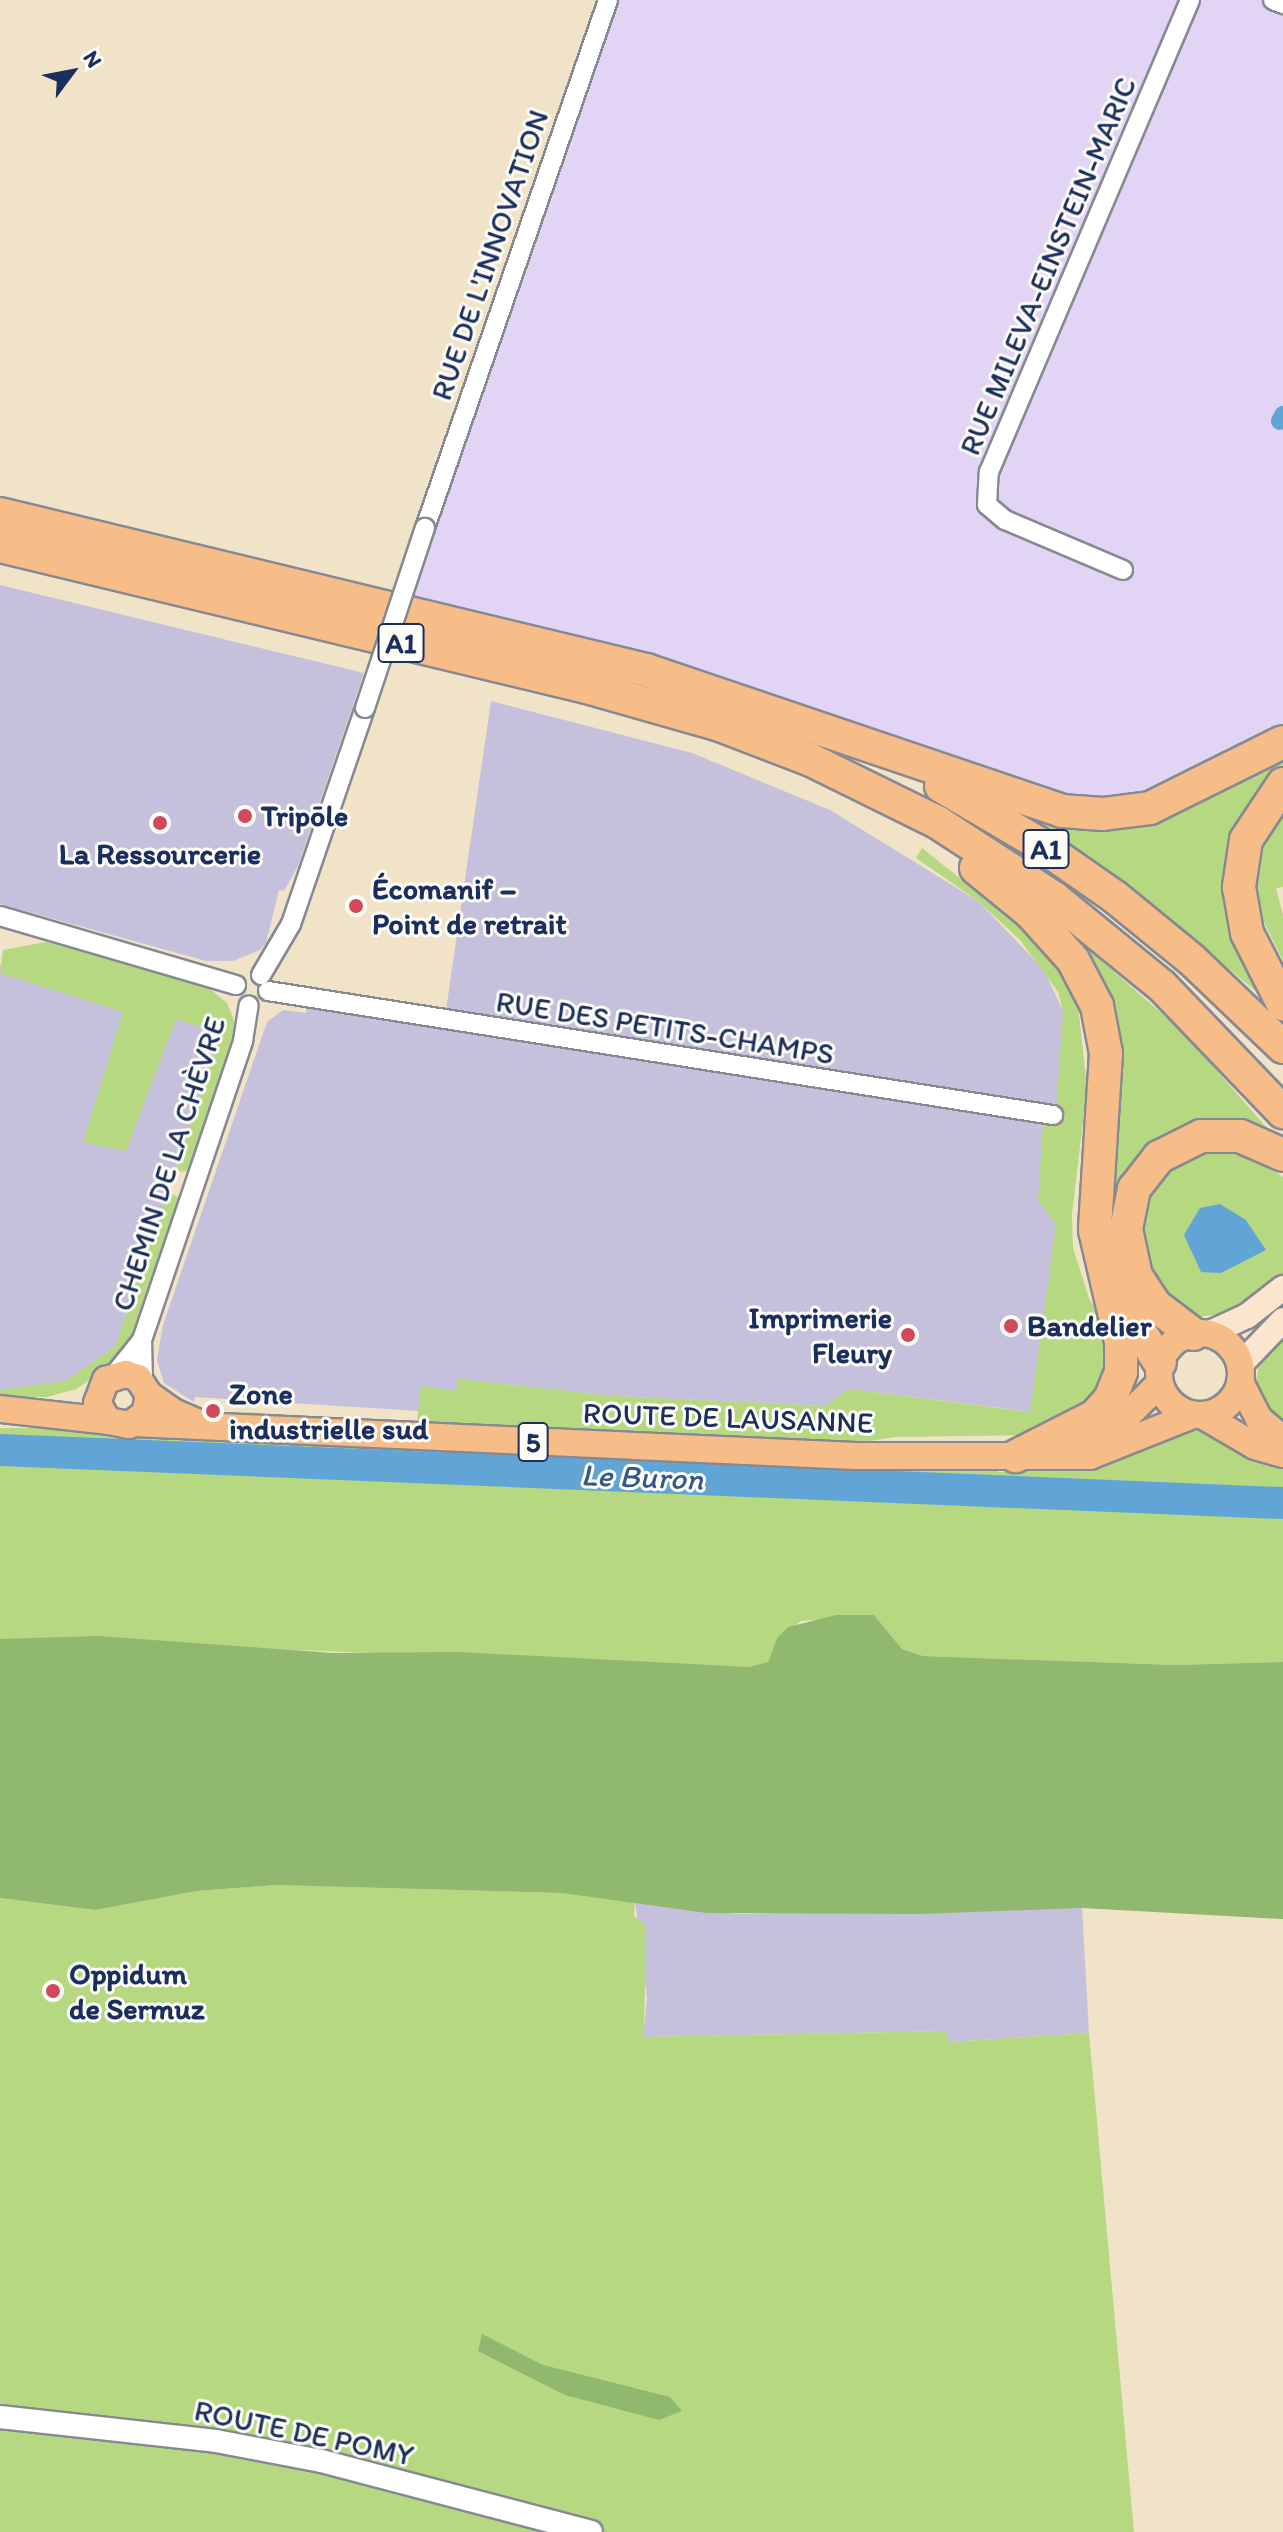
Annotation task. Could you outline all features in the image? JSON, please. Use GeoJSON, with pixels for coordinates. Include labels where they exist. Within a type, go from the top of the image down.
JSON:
{"type":"FeatureCollection","features":[{"type":"Feature","properties":{"kind":"highway"},"geometry":{"type":"LineString","coordinates":[[0,496],[122,545]]}},
{"type":"Feature","properties":{"kind":"highway","name":"A1"},"geometry":{"type":"LineString","coordinates":[[0,514],[588,654],[770,710],[910,770],[1036,842],[1146,921],[1283,1047]]}},
{"type":"Feature","properties":{"kind":"highway","name":"A1"},"geometry":{"type":"LineString","coordinates":[[0,546],[587,687],[694,717],[798,755],[937,822],[1054,898],[1181,1003],[1283,1112]]}},
{"type":"Feature","properties":{"kind":"highway"},"geometry":{"type":"LineString","coordinates":[[770,710],[1047,807],[1083,814],[1119,814],[1164,803],[1283,742]]}},
{"type":"Feature","properties":{"kind":"highway"},"geometry":{"type":"LineString","coordinates":[[798,755],[988,876],[1048,930],[1078,967],[1097,1006],[1106,1053],[1097,1255],[1121,1342],[1119,1382],[1095,1416],[1016,1456]]}},
{"type":"Feature","properties":{"kind":"highway"},"geometry":{"type":"LineString","coordinates":[[1283,784],[1246,840],[1239,887],[1247,933],[1283,1004]]}},
{"type":"Feature","properties":{"kind":"highway"},"geometry":{"type":"LineString","coordinates":[[1200,1334],[1155,1305],[1133,1268],[1126,1229],[1138,1182],[1165,1152],[1201,1136],[1240,1136],[1283,1155]]}},
{"type":"Feature","properties":{"kind":"highway"},"geometry":{"type":"LineString","coordinates":[[1097,1255],[1160,1373]]}},
{"type":"Feature","properties":{"kind":"main road"},"geometry":{"type":"LineString","coordinates":[[1283,1288],[1247,1316],[1170,1346],[1160,1373],[1171,1404],[1255,1446],[1283,1454]]}},
{"type":"Feature","properties":{"kind":"main road"},"geometry":{"type":"LineString","coordinates":[[1198,1415],[1230,1403],[1240,1374],[1283,1320]]}},
{"type":"Feature","properties":{"kind":"main road"},"geometry":{"type":"LineString","coordinates":[[1200,1334],[1231,1347],[1259,1419],[1283,1439]]}},
{"type":"Feature","properties":{"kind":"main road","name":"ROUTE DE LAUSANNE"},"geometry":{"type":"LineString","coordinates":[[1050,1455],[1118,1425],[1160,1373]]}},
{"type":"Feature","properties":{"kind":"main road"},"geometry":{"type":"LineString","coordinates":[[126,1374],[146,1389],[145,1414],[121,1422],[97,1403],[108,1379],[126,1374]]}},
{"type":"Feature","properties":{"kind":"main road","name":"ROUTE DE LAUSANNE"},"geometry":{"type":"LineString","coordinates":[[0,1409],[71,1398],[108,1379]]}},
{"type":"Feature","properties":{"kind":"main road","name":"ROUTE DE LAUSANNE"},"geometry":{"type":"LineString","coordinates":[[146,1389],[180,1417],[212,1426]]}},
{"type":"Feature","properties":{"kind":"main road","name":"ROUTE DE LAUSANNE"},"geometry":{"type":"LineString","coordinates":[[0,1409],[121,1422],[825,1455],[1016,1456],[1109,1453],[1198,1415]]}},
{"type":"Feature","properties":{"kind":"street","name":"RUE DE L'INNOVATION"},"geometry":{"type":"LineString","coordinates":[[265,983],[287,933],[608,0]]}},
{"type":"Feature","properties":{"kind":"street","name":"RUE MILEVA-EINSTEIN-MARIC"},"geometry":{"type":"LineString","coordinates":[[1123,570],[1005,520],[987,505],[989,472],[1190,0]]}},
{"type":"Feature","properties":{"kind":"street"},"geometry":{"type":"LineString","coordinates":[[1273,0],[1283,4]]}},
{"type":"Feature","properties":{"kind":"street"},"geometry":{"type":"LineString","coordinates":[[0,916],[236,985]]}},
{"type":"Feature","properties":{"kind":"street"},"geometry":{"type":"LineString","coordinates":[[249,972],[265,983],[262,1003],[249,1005],[238,998],[236,985],[249,972]]}},
{"type":"Feature","properties":{"kind":"street","name":"RUE DES PETITS-CHAMPS"},"geometry":{"type":"LineString","coordinates":[[265,983],[1053,1115]]}},
{"type":"Feature","properties":{"kind":"street","name":"CHEMIN DE LA CHÈVRE"},"geometry":{"type":"LineString","coordinates":[[108,1379],[142,1340],[243,1041],[249,1005]]}},
{"type":"Feature","properties":{"kind":"street","name":"CHEMIN DE LA CHÈVRE"},"geometry":{"type":"LineString","coordinates":[[142,1340],[146,1389]]}},
{"type":"Feature","properties":{"kind":"street","name":"ROUTE DE POMY"},"geometry":{"type":"LineString","coordinates":[[0,2417],[216,2441],[306,2458],[591,2532]]}},
{"type":"Feature","properties":{"kind":"shaded area"},"geometry":{"type":"Polygon","coordinates":[[[608,0],[1283,0],[1283,742],[1119,814],[398,610],[608,0]]]}},
{"type":"Feature","properties":{"kind":"shaded area"},"geometry":{"type":"Polygon","coordinates":[[[0,585],[364,673],[298,866],[284,891],[279,890],[266,943],[260,950],[233,961],[206,961],[0,904],[0,585]]]}},
{"type":"Feature","properties":{"kind":"shaded area"},"geometry":{"type":"Polygon","coordinates":[[[491,701],[692,753],[830,810],[978,901],[1044,970],[1063,1011],[1055,1127],[1043,1126],[1056,1225],[1031,1412],[849,1389],[825,1406],[614,1396],[458,1379],[455,1391],[421,1386],[419,1411],[195,1397],[194,1402],[164,1383],[157,1360],[163,1325],[267,1022],[283,1010],[306,1013],[310,989],[446,1010],[491,701]]]}},
{"type":"Feature","properties":{"kind":"shaded area"},"geometry":{"type":"Polygon","coordinates":[[[0,965],[222,1033],[115,1347],[65,1381],[15,1391],[0,1390],[0,965]]]}},
{"type":"Feature","properties":{"kind":"shaded area"},"geometry":{"type":"Polygon","coordinates":[[[635,1901],[738,1914],[1082,1908],[1089,2033],[947,2042],[946,2031],[643,2037],[647,1998],[635,1901]]]}},
{"type":"Feature","properties":{"kind":"green space"},"geometry":{"type":"Polygon","coordinates":[[[1283,748],[1283,774],[1241,832],[1264,998],[1126,884],[1023,812],[1081,820],[1283,748]]]}},
{"type":"Feature","properties":{"kind":"green space"},"geometry":{"type":"Polygon","coordinates":[[[1283,807],[1283,887],[1276,888],[1283,915],[1283,961],[1258,910],[1256,873],[1264,842],[1283,807]]]}},
{"type":"Feature","properties":{"kind":"green space"},"geometry":{"type":"Polygon","coordinates":[[[922,848],[1020,926],[1060,970],[1078,1004],[1087,1088],[1072,1214],[1073,1248],[1089,1298],[1112,1338],[1102,1400],[1030,1435],[896,1437],[850,1444],[242,1417],[243,1412],[417,1422],[421,1386],[455,1391],[458,1379],[614,1396],[825,1406],[849,1389],[1030,1412],[1056,1225],[1038,1200],[1043,1125],[1055,1126],[1063,1011],[1058,992],[1020,940],[978,901],[916,858],[922,848]]]}},
{"type":"Feature","properties":{"kind":"green space"},"geometry":{"type":"Polygon","coordinates":[[[1073,936],[1184,1033],[1273,1135],[1200,1127],[1108,1247],[1119,1080],[1068,940],[1073,936]]]}},
{"type":"Feature","properties":{"kind":"green space"},"geometry":{"type":"Polygon","coordinates":[[[46,942],[204,984],[227,1003],[234,1020],[233,1044],[190,1171],[175,1172],[221,1033],[176,1019],[126,1151],[83,1142],[123,1012],[0,973],[3,950],[46,942]]]}},
{"type":"Feature","properties":{"kind":"green space"},"geometry":{"type":"Polygon","coordinates":[[[1217,1149],[1247,1153],[1283,1177],[1283,1275],[1233,1312],[1192,1318],[1156,1280],[1140,1231],[1149,1194],[1165,1171],[1217,1149]]]}},
{"type":"Feature","properties":{"kind":"green space"},"geometry":{"type":"Polygon","coordinates":[[[168,1191],[180,1199],[130,1341],[109,1367],[76,1389],[47,1397],[0,1397],[0,1390],[65,1381],[115,1347],[168,1191]]]}},
{"type":"Feature","properties":{"kind":"green space"},"geometry":{"type":"Polygon","coordinates":[[[1283,1331],[1283,1424],[1267,1412],[1255,1387],[1260,1359],[1283,1331]]]}},
{"type":"Feature","properties":{"kind":"green space"},"geometry":{"type":"Polygon","coordinates":[[[0,1428],[74,1428],[121,1440],[161,1436],[180,1441],[182,1436],[997,1466],[998,1472],[1051,1470],[1052,1465],[1197,1430],[1283,1462],[1283,1662],[1175,1665],[923,1656],[902,1649],[874,1615],[801,1621],[777,1638],[768,1662],[750,1667],[0,1639],[0,1428]]]}},
{"type":"Feature","properties":{"kind":"green space"},"geometry":{"type":"Polygon","coordinates":[[[836,1615],[874,1615],[902,1649],[923,1656],[1175,1665],[1283,1662],[1283,1919],[1082,1908],[920,1914],[707,1913],[562,1893],[276,1885],[197,1891],[95,1910],[0,1898],[0,1639],[99,1636],[333,1653],[457,1652],[749,1667],[768,1662],[777,1638],[788,1627],[836,1615]]]}},
{"type":"Feature","properties":{"kind":"green space"},"geometry":{"type":"Polygon","coordinates":[[[276,1885],[562,1893],[635,1901],[634,1916],[646,1925],[644,2037],[946,2031],[948,2042],[1089,2033],[1134,2532],[0,2532],[0,1898],[95,1910],[197,1891],[276,1885]]]}},
{"type":"Feature","properties":{"kind":"green space"},"geometry":{"type":"Polygon","coordinates":[[[482,2334],[543,2365],[670,2397],[682,2411],[659,2420],[565,2395],[478,2351],[482,2334]]]}},
{"type":"Feature","properties":{"kind":"water"},"geometry":{"type":"Polygon","coordinates":[[[1220,1204],[1246,1220],[1266,1250],[1221,1273],[1201,1272],[1184,1235],[1200,1208],[1220,1204]]]}},
{"type":"Feature","properties":{"kind":"waterway"},"geometry":{"type":"LineString","coordinates":[[1280,421],[1283,415]]}},
{"type":"Feature","properties":{"kind":"waterway","name":"Le Buron"},"geometry":{"type":"LineString","coordinates":[[0,1450],[1283,1503]]}},
{"type":"Feature","properties":{"kind":"place","name":"Tripōle"},"geometry":{"type":"Point","coordinates":[245,816]}},
{"type":"Feature","properties":{"kind":"place","name":"La Ressourcerie"},"geometry":{"type":"Point","coordinates":[160,823]}},
{"type":"Feature","properties":{"kind":"place","name":"Écomanif – Point de retrait"},"geometry":{"type":"Point","coordinates":[356,906]}},
{"type":"Feature","properties":{"kind":"place","name":"Bandelier"},"geometry":{"type":"Point","coordinates":[1011,1326]}},
{"type":"Feature","properties":{"kind":"place","name":"Imprimerie Fleury"},"geometry":{"type":"Point","coordinates":[908,1335]}},
{"type":"Feature","properties":{"kind":"place","name":"Zone industrielle sud"},"geometry":{"type":"Point","coordinates":[213,1411]}},
{"type":"Feature","properties":{"kind":"place","name":"Oppidum de Sermuz"},"geometry":{"type":"Point","coordinates":[53,1991]}}]}
